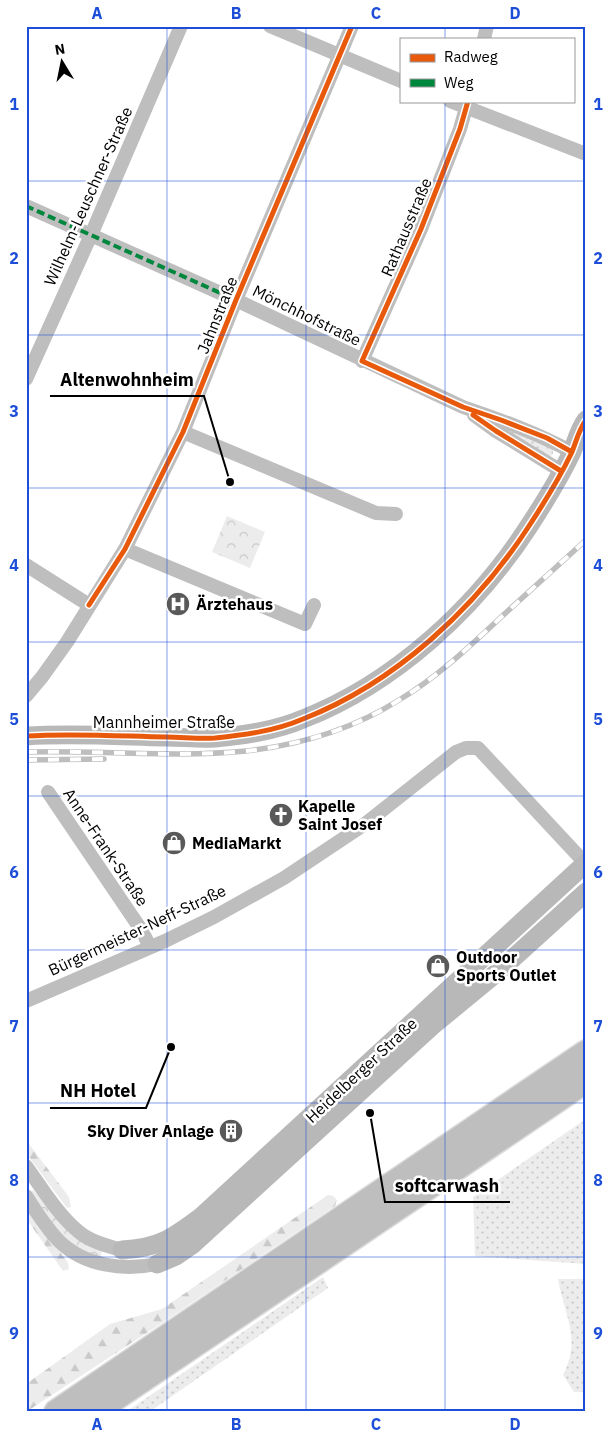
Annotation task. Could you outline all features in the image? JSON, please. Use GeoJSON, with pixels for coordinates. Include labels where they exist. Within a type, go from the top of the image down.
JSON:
{"type":"FeatureCollection","features":[{"type":"Feature","properties":{"kind":"highway"},"geometry":{"type":"LineString","coordinates":[[57,1412],[586,1053]]}},
{"type":"Feature","properties":{"kind":"highway"},"geometry":{"type":"LineString","coordinates":[[94,1412],[586,1080]]}},
{"type":"Feature","properties":{"kind":"street","name":"Wilhelm-Leuschner-Straße"},"geometry":{"type":"LineString","coordinates":[[26,379],[181,26]]}},
{"type":"Feature","properties":{"kind":"street"},"geometry":{"type":"LineString","coordinates":[[270,26],[400,81]]}},
{"type":"Feature","properties":{"kind":"street","name":"Jahnstraße"},"geometry":{"type":"LineString","coordinates":[[26,696],[42,678],[67,642],[125,549],[183,432],[236,300],[352,26]]}},
{"type":"Feature","properties":{"kind":"street"},"geometry":{"type":"LineString","coordinates":[[468,104],[586,154]]}},
{"type":"Feature","properties":{"kind":"street","name":"Rathausstraße"},"geometry":{"type":"LineString","coordinates":[[362,360],[420,229],[468,104]]}},
{"type":"Feature","properties":{"kind":"street","name":"Mönchhofstraße"},"geometry":{"type":"LineString","coordinates":[[26,206],[236,300],[463,407],[547,438],[572,452]]}},
{"type":"Feature","properties":{"kind":"street","name":"Mönchhofstraße"},"geometry":{"type":"LineString","coordinates":[[463,407],[496,431],[562,471]]}},
{"type":"Feature","properties":{"kind":"street","name":"Mannheimer Straße"},"geometry":{"type":"LineString","coordinates":[[26,736],[212,738],[272,729],[302,720],[327,709],[382,676],[448,624],[477,595],[503,564],[530,524],[562,471],[586,420]]}},
{"type":"Feature","properties":{"kind":"street"},"geometry":{"type":"LineString","coordinates":[[183,432],[376,513],[396,514]]}},
{"type":"Feature","properties":{"kind":"street","name":"Mannheimer Straße"},"geometry":{"type":"LineString","coordinates":[[572,452],[586,436]]}},
{"type":"Feature","properties":{"kind":"street"},"geometry":{"type":"LineString","coordinates":[[125,549],[305,624],[314,605]]}},
{"type":"Feature","properties":{"kind":"street"},"geometry":{"type":"LineString","coordinates":[[26,565],[89,605]]}},
{"type":"Feature","properties":{"kind":"street","name":"Bürgermeister-Neff-Straße"},"geometry":{"type":"LineString","coordinates":[[26,1001],[214,917],[284,878],[365,824],[456,752],[466,748],[478,748],[586,864]]}},
{"type":"Feature","properties":{"kind":"street","name":"Anne-Frank-Straße"},"geometry":{"type":"LineString","coordinates":[[48,792],[142,931],[150,947]]}},
{"type":"Feature","properties":{"kind":"street","name":"Heidelberger Straße"},"geometry":{"type":"LineString","coordinates":[[122,1250],[138,1249],[174,1238],[202,1216],[586,864]]}},
{"type":"Feature","properties":{"kind":"street","name":"Heidelberger Straße"},"geometry":{"type":"LineString","coordinates":[[158,1264],[176,1256],[192,1245],[413,1043],[500,970],[586,892]]}},
{"type":"Feature","properties":{"kind":"street"},"geometry":{"type":"LineString","coordinates":[[26,1166],[64,1217],[80,1233],[99,1243],[122,1250]]}},
{"type":"Feature","properties":{"kind":"street"},"geometry":{"type":"LineString","coordinates":[[26,1196],[58,1240],[84,1258],[119,1267],[139,1267],[158,1264]]}},
{"type":"Feature","properties":{"kind":"green space"},"geometry":{"type":"Polygon","coordinates":[[[506,426],[553,450],[553,454],[550,457],[504,430],[506,426]]]}},
{"type":"Feature","properties":{"kind":"green space"},"geometry":{"type":"Polygon","coordinates":[[[227,516],[265,532],[250,568],[212,552],[227,516]]]}},
{"type":"Feature","properties":{"kind":"green space"},"geometry":{"type":"Polygon","coordinates":[[[586,1119],[586,1264],[475,1256],[473,1197],[586,1119]]]}},
{"type":"Feature","properties":{"kind":"green space"},"geometry":{"type":"Polygon","coordinates":[[[26,1140],[69,1197],[71,1207],[67,1208],[26,1153],[26,1140]]]}},
{"type":"Feature","properties":{"kind":"green space"},"geometry":{"type":"Polygon","coordinates":[[[33,1190],[72,1234],[102,1250],[101,1256],[89,1254],[69,1241],[44,1211],[31,1191],[33,1190]]]}},
{"type":"Feature","properties":{"kind":"green space"},"geometry":{"type":"Polygon","coordinates":[[[328,1195],[333,1196],[337,1200],[335,1206],[26,1412],[26,1384],[110,1324],[162,1309],[328,1195]]]}},
{"type":"Feature","properties":{"kind":"green space"},"geometry":{"type":"Polygon","coordinates":[[[26,1205],[68,1263],[69,1269],[63,1271],[26,1218],[26,1205]]]}},
{"type":"Feature","properties":{"kind":"green space"},"geometry":{"type":"Polygon","coordinates":[[[323,1277],[328,1288],[149,1412],[126,1412],[323,1277]]]}},
{"type":"Feature","properties":{"kind":"green space"},"geometry":{"type":"Polygon","coordinates":[[[558,1279],[586,1279],[586,1392],[574,1392],[563,1375],[571,1350],[571,1338],[558,1279]]]}},
{"type":"Feature","properties":{"kind":"railway"},"geometry":{"type":"LineString","coordinates":[[26,752],[191,754],[246,751],[286,745],[345,727],[381,710],[413,691],[439,672],[476,641],[586,540]]}},
{"type":"Feature","properties":{"kind":"railway"},"geometry":{"type":"LineString","coordinates":[[26,760],[104,759]]}},
{"type":"Feature","properties":{"kind":"marked path"},"geometry":{"type":"LineString","coordinates":[[26,206],[236,300]]}},
{"type":"Feature","properties":{"kind":"cycle path"},"geometry":{"type":"LineString","coordinates":[[89,605],[125,549],[183,432],[236,300],[352,26]]}},
{"type":"Feature","properties":{"kind":"cycle path"},"geometry":{"type":"LineString","coordinates":[[468,102],[460,129],[421,229],[362,361],[463,407],[547,438],[572,452]]}},
{"type":"Feature","properties":{"kind":"cycle path"},"geometry":{"type":"LineString","coordinates":[[473,415],[561,471]]}},
{"type":"Feature","properties":{"kind":"cycle path"},"geometry":{"type":"LineString","coordinates":[[26,736],[78,735],[215,738],[282,727],[337,704],[401,664],[431,640],[484,586],[508,556],[546,500],[573,450],[586,420]]}},
{"type":"Feature","properties":{"kind":"place","name":"Altenwohnheim"},"geometry":{"type":"Point","coordinates":[230,482]}},
{"type":"Feature","properties":{"kind":"place","name":"Ärztehaus"},"geometry":{"type":"Point","coordinates":[178,604]}},
{"type":"Feature","properties":{"kind":"place","name":"Kapelle Saint Josef"},"geometry":{"type":"Point","coordinates":[281,815]}},
{"type":"Feature","properties":{"kind":"place","name":"MediaMarkt"},"geometry":{"type":"Point","coordinates":[174,843]}},
{"type":"Feature","properties":{"kind":"place","name":"Outdoor Sports Outlet"},"geometry":{"type":"Point","coordinates":[438,966]}},
{"type":"Feature","properties":{"kind":"place","name":"NH Hotel"},"geometry":{"type":"Point","coordinates":[171,1047]}},
{"type":"Feature","properties":{"kind":"place","name":"softcarwash"},"geometry":{"type":"Point","coordinates":[370,1113]}},
{"type":"Feature","properties":{"kind":"place","name":"Sky Diver Anlage"},"geometry":{"type":"Point","coordinates":[231,1131]}}]}
